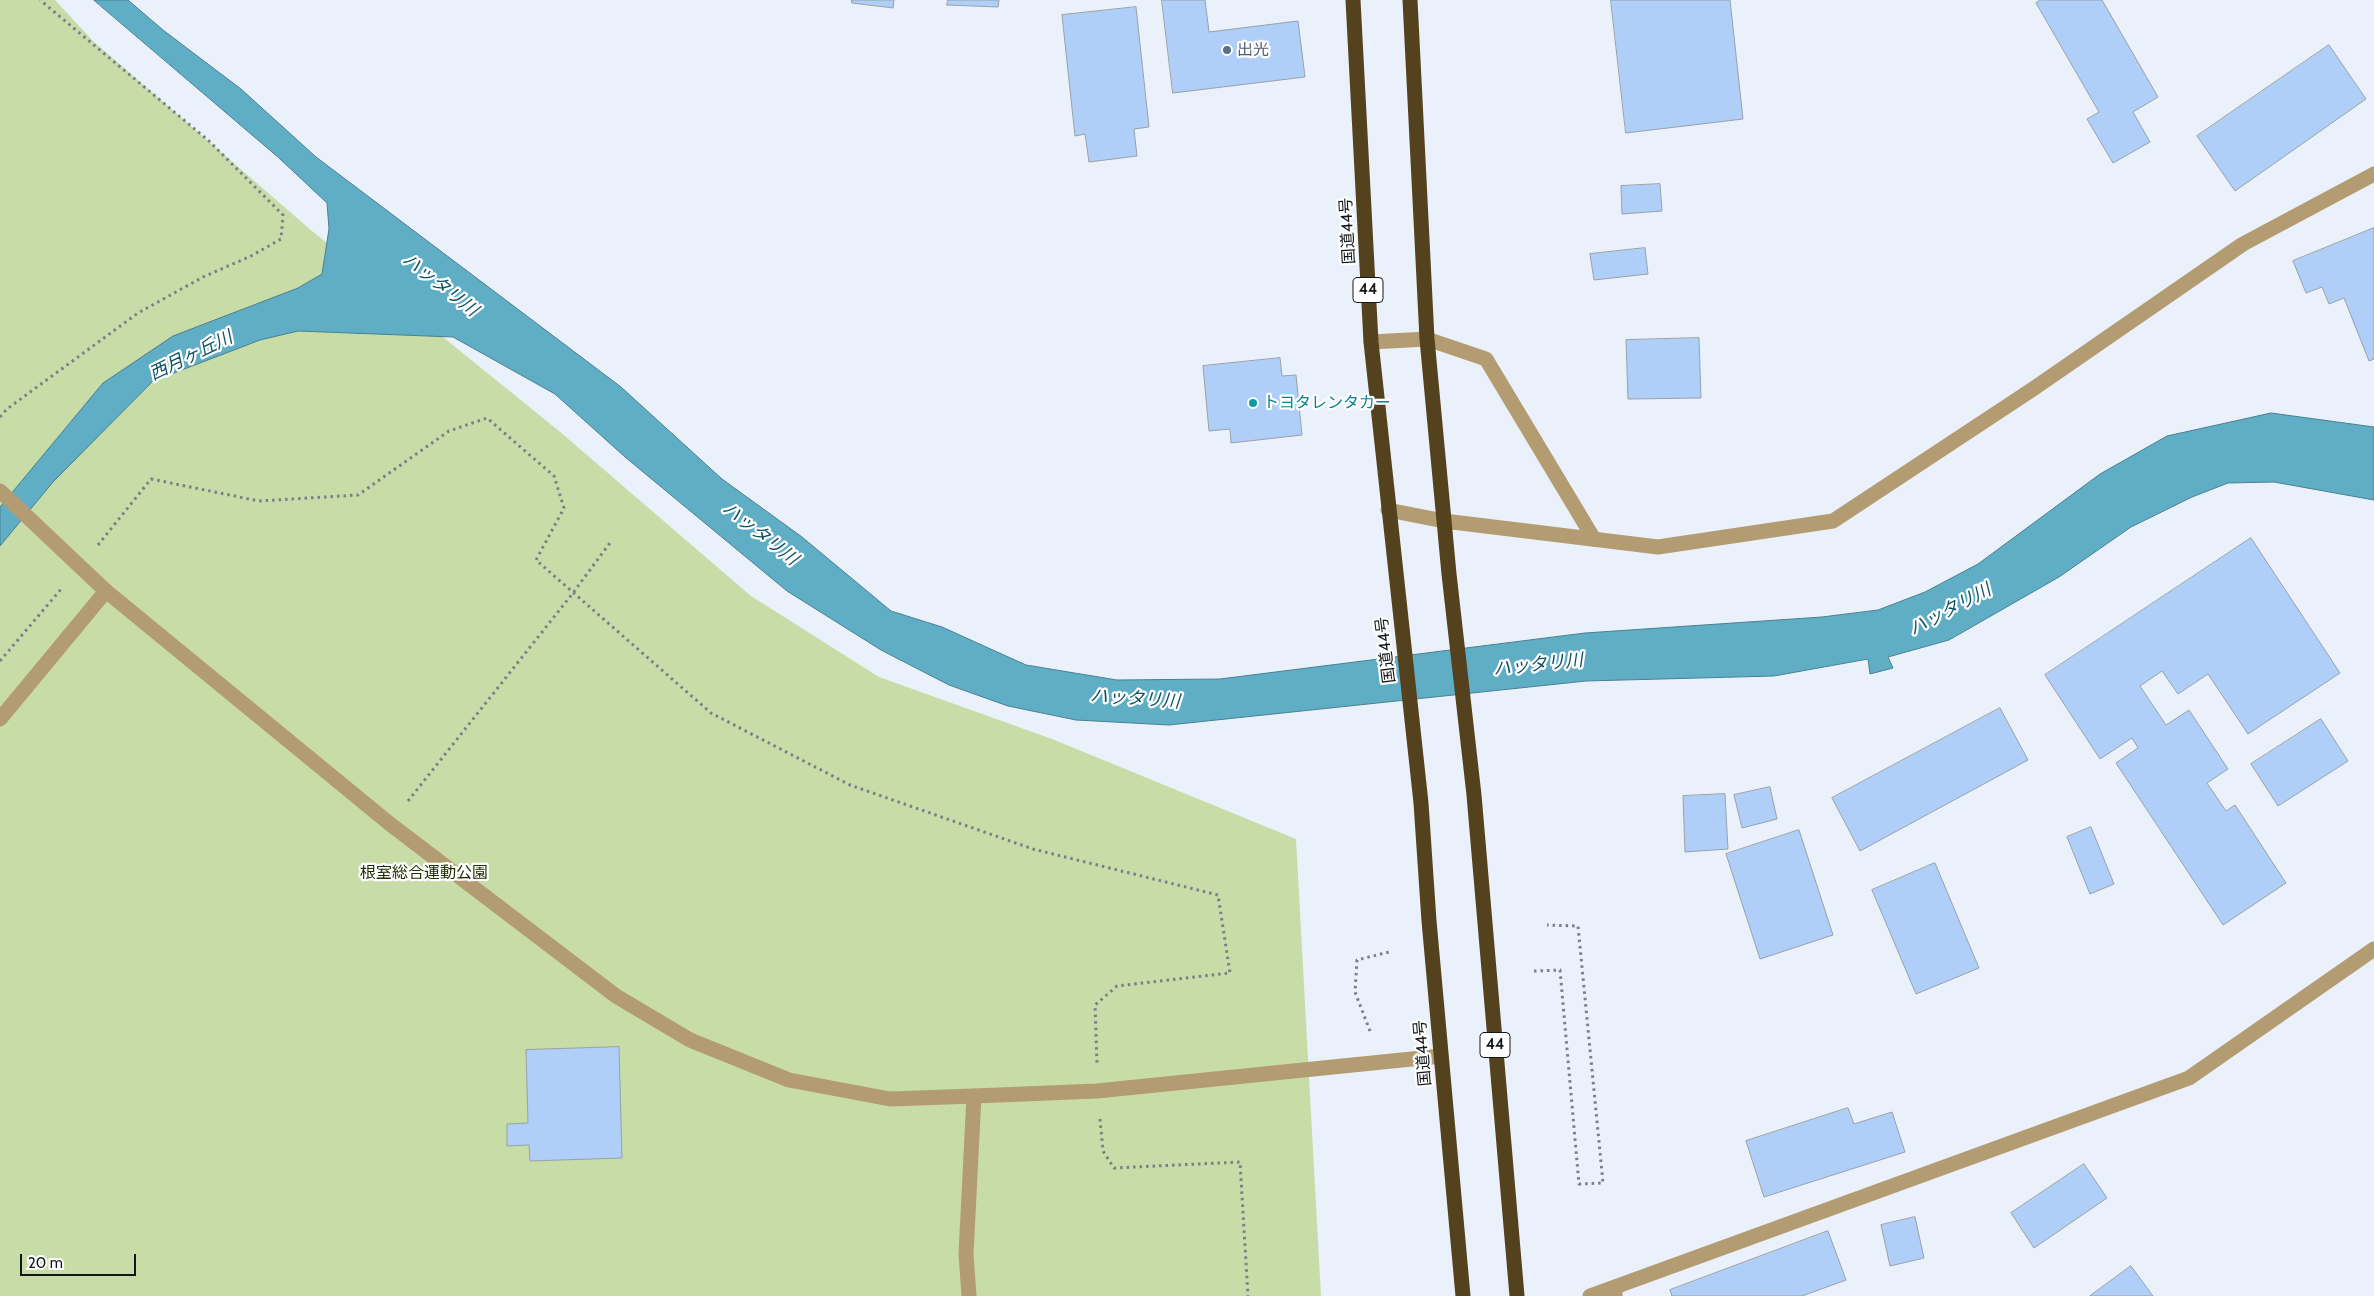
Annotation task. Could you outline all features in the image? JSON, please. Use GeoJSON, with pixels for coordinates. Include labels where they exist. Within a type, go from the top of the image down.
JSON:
{"type":"FeatureCollection","features":[{"type":"Feature","properties":{"kind":"highway","name":"国道44号"},"geometry":{"type":"LineString","coordinates":[[1353,0],[1371,342],[1395,578],[1421,803],[1441,1056],[1463,1296]]}},
{"type":"Feature","properties":{"kind":"highway","name":"44"},"geometry":{"type":"LineString","coordinates":[[1410,0],[1427,339],[1449,574],[1474,795],[1517,1296]]}},
{"type":"Feature","properties":{"kind":"street"},"geometry":{"type":"LineString","coordinates":[[1388,510],[1444,521],[1658,547],[1833,521],[2033,389],[2243,244],[2374,174]]}},
{"type":"Feature","properties":{"kind":"street"},"geometry":{"type":"LineString","coordinates":[[1371,342],[1427,339],[1486,360],[1594,539]]}},
{"type":"Feature","properties":{"kind":"street"},"geometry":{"type":"LineString","coordinates":[[0,491],[106,591],[390,824],[616,996],[690,1040],[790,1080],[890,1099],[974,1096],[1098,1091],[1441,1056]]}},
{"type":"Feature","properties":{"kind":"street"},"geometry":{"type":"LineString","coordinates":[[0,719],[106,591]]}},
{"type":"Feature","properties":{"kind":"street"},"geometry":{"type":"LineString","coordinates":[[1590,1296],[1615,1292],[2189,1078],[2374,950]]}},
{"type":"Feature","properties":{"kind":"street"},"geometry":{"type":"LineString","coordinates":[[969,1296],[966,1254],[974,1096]]}},
{"type":"Feature","properties":{"kind":"path"},"geometry":{"type":"LineString","coordinates":[[0,417],[8,408],[138,313],[203,277],[251,256],[282,239],[283,215],[209,141],[40,0]]}},
{"type":"Feature","properties":{"kind":"path"},"geometry":{"type":"LineString","coordinates":[[0,661],[151,480],[259,501],[358,495],[449,431],[487,418],[554,476],[564,508],[536,560],[711,713],[850,785],[1032,849],[1218,895],[1230,973],[1117,986],[1095,1005],[1098,1091],[1103,1151],[1114,1168],[1240,1162],[1248,1296]]}},
{"type":"Feature","properties":{"kind":"path"},"geometry":{"type":"LineString","coordinates":[[390,824],[573,593],[612,540]]}},
{"type":"Feature","properties":{"kind":"path"},"geometry":{"type":"LineString","coordinates":[[1534,971],[1560,970],[1580,1184],[1603,1183],[1578,926],[1547,925]]}},
{"type":"Feature","properties":{"kind":"path"},"geometry":{"type":"LineString","coordinates":[[1370,1031],[1355,992],[1357,960],[1389,952]]}},
{"type":"Feature","properties":{"kind":"green space","name":"根室総合運動公園"},"geometry":{"type":"Polygon","coordinates":[[[0,0],[55,0],[94,42],[312,231],[559,431],[751,596],[879,677],[1052,739],[1296,839],[1321,1296],[0,1296],[0,0]]]}},
{"type":"Feature","properties":{"kind":"water"},"geometry":{"type":"Polygon","coordinates":[[[94,0],[128,0],[163,30],[241,89],[316,157],[621,387],[722,479],[802,537],[891,611],[942,627],[1026,665],[1117,680],[1220,679],[1585,633],[1822,617],[1878,610],[1925,592],[1978,564],[2100,474],[2167,436],[2271,413],[2374,427],[2374,500],[2274,482],[2228,483],[2192,497],[2131,527],[2059,577],[1949,640],[1888,657],[1893,668],[1870,674],[1868,659],[1774,676],[1586,681],[1169,725],[1076,720],[1008,706],[949,685],[881,650],[787,591],[625,457],[555,394],[453,337],[298,331],[260,340],[153,381],[53,482],[0,546],[0,507],[103,383],[173,336],[298,288],[322,274],[329,229],[327,203],[279,158],[94,0]]]}},
{"type":"Feature","properties":{"kind":"building"},"geometry":{"type":"Polygon","coordinates":[[[852,0],[894,0],[893,8],[852,3],[852,0]]]}},
{"type":"Feature","properties":{"kind":"building"},"geometry":{"type":"Polygon","coordinates":[[[948,0],[999,0],[998,7],[947,5],[948,0]]]}},
{"type":"Feature","properties":{"kind":"building"},"geometry":{"type":"Polygon","coordinates":[[[1162,0],[1205,0],[1209,32],[1298,21],[1305,77],[1173,93],[1162,0]]]}},
{"type":"Feature","properties":{"kind":"building"},"geometry":{"type":"Polygon","coordinates":[[[1611,0],[1730,0],[1743,119],[1626,133],[1611,0]]]}},
{"type":"Feature","properties":{"kind":"building"},"geometry":{"type":"Polygon","coordinates":[[[2041,0],[2102,0],[2158,97],[2133,112],[2150,142],[2113,163],[2087,119],[2099,112],[2036,3],[2041,0]]]}},
{"type":"Feature","properties":{"kind":"building"},"geometry":{"type":"Polygon","coordinates":[[[1136,7],[1149,127],[1134,129],[1137,156],[1089,162],[1085,134],[1075,136],[1062,15],[1136,7]]]}},
{"type":"Feature","properties":{"kind":"building"},"geometry":{"type":"Polygon","coordinates":[[[2329,45],[2366,99],[2235,191],[2197,136],[2329,45]]]}},
{"type":"Feature","properties":{"kind":"building"},"geometry":{"type":"Polygon","coordinates":[[[1660,184],[1662,211],[1622,214],[1621,186],[1660,184]]]}},
{"type":"Feature","properties":{"kind":"building"},"geometry":{"type":"Polygon","coordinates":[[[2374,228],[2374,359],[2369,361],[2344,298],[2329,304],[2322,287],[2306,293],[2293,261],[2374,228]]]}},
{"type":"Feature","properties":{"kind":"building"},"geometry":{"type":"Polygon","coordinates":[[[1645,248],[1648,274],[1594,280],[1590,254],[1645,248]]]}},
{"type":"Feature","properties":{"kind":"building"},"geometry":{"type":"Polygon","coordinates":[[[1699,338],[1701,398],[1628,399],[1626,340],[1699,338]]]}},
{"type":"Feature","properties":{"kind":"building","name":"トヨタレンタカー"},"geometry":{"type":"Polygon","coordinates":[[[1280,358],[1282,376],[1296,375],[1302,435],[1231,443],[1230,429],[1209,431],[1203,366],[1280,358]]]}},
{"type":"Feature","properties":{"kind":"building"},"geometry":{"type":"Polygon","coordinates":[[[2251,538],[2340,673],[2248,734],[2208,674],[2178,694],[2162,671],[2140,686],[2166,725],[2189,710],[2228,769],[2207,783],[2226,811],[2235,805],[2286,883],[2223,925],[2116,763],[2138,748],[2132,738],[2100,759],[2045,675],[2251,538]]]}},
{"type":"Feature","properties":{"kind":"building"},"geometry":{"type":"Polygon","coordinates":[[[2000,708],[2028,760],[1860,851],[1832,798],[2000,708]]]}},
{"type":"Feature","properties":{"kind":"building"},"geometry":{"type":"Polygon","coordinates":[[[2321,719],[2348,761],[2278,806],[2251,764],[2321,719]]]}},
{"type":"Feature","properties":{"kind":"building"},"geometry":{"type":"Polygon","coordinates":[[[1770,787],[1777,819],[1742,828],[1734,795],[1770,787]]]}},
{"type":"Feature","properties":{"kind":"building"},"geometry":{"type":"Polygon","coordinates":[[[1725,794],[1728,849],[1685,852],[1683,796],[1725,794]]]}},
{"type":"Feature","properties":{"kind":"building"},"geometry":{"type":"Polygon","coordinates":[[[2091,827],[2114,884],[2090,894],[2067,837],[2091,827]]]}},
{"type":"Feature","properties":{"kind":"building"},"geometry":{"type":"Polygon","coordinates":[[[1799,830],[1833,935],[1760,959],[1726,854],[1799,830]]]}},
{"type":"Feature","properties":{"kind":"building"},"geometry":{"type":"Polygon","coordinates":[[[1935,863],[1979,968],[1916,994],[1872,890],[1935,863]]]}},
{"type":"Feature","properties":{"kind":"building"},"geometry":{"type":"Polygon","coordinates":[[[619,1047],[622,1158],[530,1161],[529,1145],[507,1146],[507,1124],[528,1123],[526,1050],[619,1047]]]}},
{"type":"Feature","properties":{"kind":"building"},"geometry":{"type":"Polygon","coordinates":[[[1848,1108],[1854,1124],[1892,1112],[1905,1152],[1764,1197],[1746,1141],[1848,1108]]]}},
{"type":"Feature","properties":{"kind":"building"},"geometry":{"type":"Polygon","coordinates":[[[2084,1164],[2107,1198],[2034,1248],[2011,1213],[2084,1164]]]}},
{"type":"Feature","properties":{"kind":"building"},"geometry":{"type":"Polygon","coordinates":[[[1915,1217],[1924,1258],[1890,1266],[1881,1225],[1915,1217]]]}},
{"type":"Feature","properties":{"kind":"building"},"geometry":{"type":"Polygon","coordinates":[[[1828,1231],[1846,1280],[1802,1296],[1672,1296],[1670,1290],[1828,1231]]]}},
{"type":"Feature","properties":{"kind":"building"},"geometry":{"type":"Polygon","coordinates":[[[2131,1266],[2153,1296],[2090,1296],[2131,1266]]]}},
{"type":"Feature","properties":{"kind":"place","name":"出光"},"geometry":{"type":"Point","coordinates":[1227,50]}},
{"type":"Feature","properties":{"kind":"place","name":"トヨタレンタカー"},"geometry":{"type":"Point","coordinates":[1253,403]}},
{"type":"Feature","properties":{"kind":"water label","name":"ハッタリ川"},"geometry":{"type":"Point","coordinates":[440,285]}},
{"type":"Feature","properties":{"kind":"water label","name":"西月ヶ丘川"},"geometry":{"type":"Point","coordinates":[191,356]}},
{"type":"Feature","properties":{"kind":"water label","name":"ハッタリ川"},"geometry":{"type":"Point","coordinates":[760,534]}},
{"type":"Feature","properties":{"kind":"water label","name":"ハッタリ川"},"geometry":{"type":"Point","coordinates":[1950,610]}},
{"type":"Feature","properties":{"kind":"water label","name":"ハッタリ川"},"geometry":{"type":"Point","coordinates":[1538,665]}},
{"type":"Feature","properties":{"kind":"water label","name":"ハッタリ川"},"geometry":{"type":"Point","coordinates":[1135,699]}}]}
